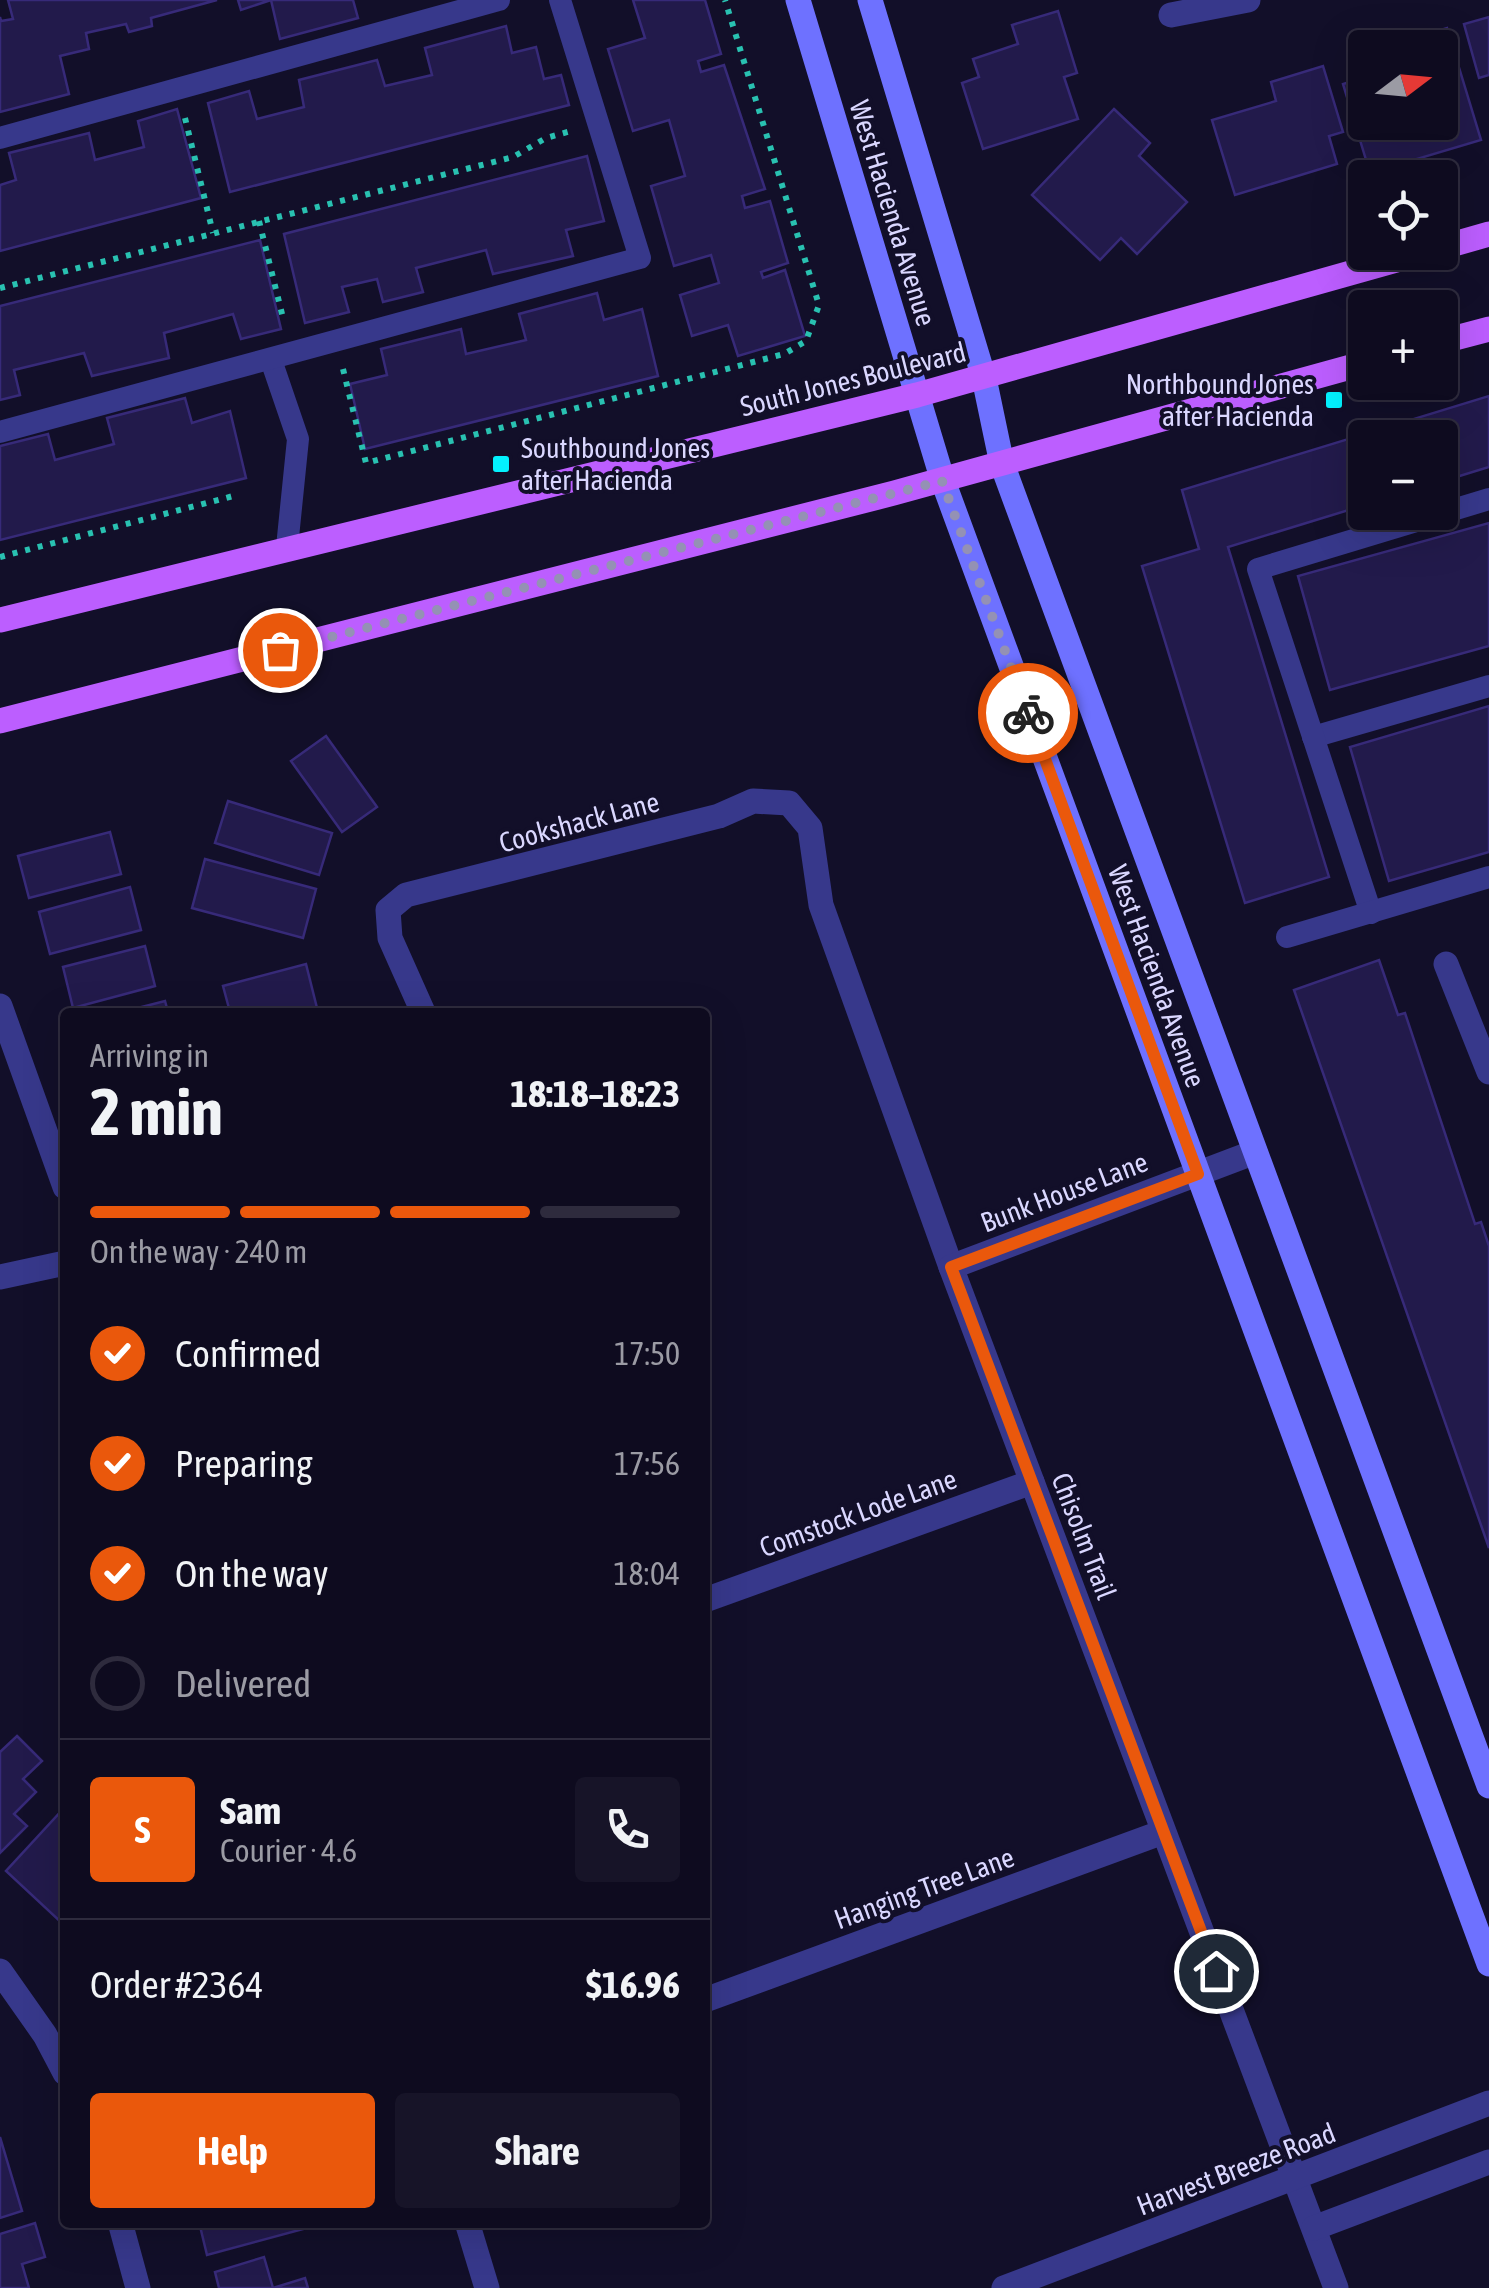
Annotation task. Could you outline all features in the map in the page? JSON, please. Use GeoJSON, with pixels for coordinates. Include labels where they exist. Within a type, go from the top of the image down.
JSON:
{"type":"FeatureCollection","features":[{"type":"Feature","properties":{"kind":"main road","name":"West Hacienda Avenue"},"geometry":{"type":"LineString","coordinates":[[798,0],[942,481],[1489,1964]]}},
{"type":"Feature","properties":{"kind":"main road","name":"West Hacienda Avenue"},"geometry":{"type":"LineString","coordinates":[[870,0],[984,378],[1002,464],[1489,1786]]}},
{"type":"Feature","properties":{"kind":"main road"},"geometry":{"type":"LineString","coordinates":[[1458,243],[1489,234]]}},
{"type":"Feature","properties":{"kind":"main road","name":"South Jones Boulevard"},"geometry":{"type":"LineString","coordinates":[[0,620],[984,378],[1362,270]]}},
{"type":"Feature","properties":{"kind":"main road"},"geometry":{"type":"LineString","coordinates":[[1458,337],[1489,328]]}},
{"type":"Feature","properties":{"kind":"main road"},"geometry":{"type":"LineString","coordinates":[[0,721],[942,481],[1348,368]]}},
{"type":"Feature","properties":{"kind":"street"},"geometry":{"type":"LineString","coordinates":[[1171,15],[1248,0]]}},
{"type":"Feature","properties":{"kind":"street","name":"Cookshack Lane"},"geometry":{"type":"LineString","coordinates":[[420,1008],[390,938],[388,910],[406,895],[494,876],[719,816],[753,802],[789,803]]}},
{"type":"Feature","properties":{"kind":"street","name":"Chisolm Trail"},"geometry":{"type":"LineString","coordinates":[[789,803],[810,828],[821,905],[951,1267],[1336,2288]]}},
{"type":"Feature","properties":{"kind":"street"},"geometry":{"type":"LineString","coordinates":[[1446,964],[1489,1072]]}},
{"type":"Feature","properties":{"kind":"street"},"geometry":{"type":"LineString","coordinates":[[0,1006],[60,1173]]}},
{"type":"Feature","properties":{"kind":"street","name":"Bunk House Lane"},"geometry":{"type":"LineString","coordinates":[[951,1267],[1255,1152]]}},
{"type":"Feature","properties":{"kind":"street"},"geometry":{"type":"LineString","coordinates":[[0,1276],[60,1264]]}},
{"type":"Feature","properties":{"kind":"street","name":"Comstock Lode Lane"},"geometry":{"type":"LineString","coordinates":[[710,1598],[1032,1482]]}},
{"type":"Feature","properties":{"kind":"street","name":"Hanging Tree Lane"},"geometry":{"type":"LineString","coordinates":[[710,1998],[1163,1832]]}},
{"type":"Feature","properties":{"kind":"street"},"geometry":{"type":"LineString","coordinates":[[0,1970],[60,2064]]}},
{"type":"Feature","properties":{"kind":"street","name":"Harvest Breeze Road"},"geometry":{"type":"LineString","coordinates":[[1004,2288],[1296,2180],[1489,2103]]}},
{"type":"Feature","properties":{"kind":"street"},"geometry":{"type":"LineString","coordinates":[[1314,2228],[1489,2162]]}},
{"type":"Feature","properties":{"kind":"street"},"geometry":{"type":"LineString","coordinates":[[122,2228],[138,2288]]}},
{"type":"Feature","properties":{"kind":"street"},"geometry":{"type":"LineString","coordinates":[[469,2228],[487,2288]]}},
{"type":"Feature","properties":{"kind":"lane"},"geometry":{"type":"LineString","coordinates":[[0,138],[500,0]]}},
{"type":"Feature","properties":{"kind":"lane"},"geometry":{"type":"LineString","coordinates":[[0,432],[640,258],[560,0]]}},
{"type":"Feature","properties":{"kind":"lane"},"geometry":{"type":"LineString","coordinates":[[272,360],[298,439],[287,547]]}},
{"type":"Feature","properties":{"kind":"lane"},"geometry":{"type":"LineString","coordinates":[[1371,913],[1258,569],[1489,499]]}},
{"type":"Feature","properties":{"kind":"lane"},"geometry":{"type":"LineString","coordinates":[[1313,737],[1489,686]]}},
{"type":"Feature","properties":{"kind":"lane"},"geometry":{"type":"LineString","coordinates":[[1286,937],[1489,878]]}},
{"type":"Feature","properties":{"kind":"path"},"geometry":{"type":"LineString","coordinates":[[258,222],[284,324],[340,363],[366,463],[784,354],[806,342],[819,306],[726,0]]}},
{"type":"Feature","properties":{"kind":"path"},"geometry":{"type":"LineString","coordinates":[[211,80],[183,112],[214,233]]}},
{"type":"Feature","properties":{"kind":"path"},"geometry":{"type":"LineString","coordinates":[[0,288],[513,157],[546,138],[598,123]]}},
{"type":"Feature","properties":{"kind":"path"},"geometry":{"type":"LineString","coordinates":[[0,557],[237,495]]}},
{"type":"Feature","properties":{"kind":"building"},"geometry":{"type":"Polygon","coordinates":[[[8,0],[217,0],[151,18],[152,26],[129,32],[126,24],[86,33],[89,49],[60,56],[69,94],[0,112],[0,17],[1,21],[13,19],[8,0]]]}},
{"type":"Feature","properties":{"kind":"building"},"geometry":{"type":"Polygon","coordinates":[[[238,0],[271,0],[241,10],[238,0]]]}},
{"type":"Feature","properties":{"kind":"building"},"geometry":{"type":"Polygon","coordinates":[[[271,0],[353,0],[358,18],[280,39],[271,0]]]}},
{"type":"Feature","properties":{"kind":"building"},"geometry":{"type":"Polygon","coordinates":[[[633,0],[705,0],[721,54],[698,61],[701,72],[724,65],[765,189],[742,196],[745,208],[770,201],[788,263],[761,272],[763,278],[785,270],[805,336],[738,356],[728,325],[692,336],[680,295],[719,283],[711,255],[674,266],[651,186],[685,176],[669,120],[633,131],[608,49],[645,38],[633,0]]]}},
{"type":"Feature","properties":{"kind":"building"},"geometry":{"type":"Polygon","coordinates":[[[1058,11],[1077,73],[1064,77],[1078,119],[983,149],[962,83],[979,77],[973,59],[1018,44],[1012,25],[1058,11]]]}},
{"type":"Feature","properties":{"kind":"building"},"geometry":{"type":"Polygon","coordinates":[[[1489,17],[1489,75],[1479,78],[1464,24],[1489,17]]]}},
{"type":"Feature","properties":{"kind":"building"},"geometry":{"type":"Polygon","coordinates":[[[506,26],[512,53],[536,47],[544,79],[561,75],[569,105],[230,192],[208,103],[249,91],[257,119],[304,107],[299,80],[377,60],[385,86],[432,75],[425,48],[506,26]]]}},
{"type":"Feature","properties":{"kind":"building"},"geometry":{"type":"Polygon","coordinates":[[[1458,64],[1481,140],[1414,160],[1366,160],[1360,140],[1458,140],[1458,64]]]}},
{"type":"Feature","properties":{"kind":"building"},"geometry":{"type":"Polygon","coordinates":[[[1323,66],[1343,132],[1329,136],[1337,164],[1235,195],[1212,120],[1276,101],[1271,82],[1323,66]]]}},
{"type":"Feature","properties":{"kind":"building"},"geometry":{"type":"Polygon","coordinates":[[[177,109],[201,198],[0,251],[0,185],[16,180],[9,153],[89,133],[95,160],[144,147],[138,121],[177,109]]]}},
{"type":"Feature","properties":{"kind":"building"},"geometry":{"type":"Polygon","coordinates":[[[1114,109],[1150,143],[1139,156],[1187,202],[1137,254],[1121,238],[1100,260],[1032,195],[1114,109]]]}},
{"type":"Feature","properties":{"kind":"building"},"geometry":{"type":"Polygon","coordinates":[[[587,156],[604,221],[566,230],[573,256],[493,274],[486,250],[416,268],[423,292],[383,302],[377,279],[342,287],[349,312],[305,323],[284,234],[587,156]]]}},
{"type":"Feature","properties":{"kind":"building"},"geometry":{"type":"Polygon","coordinates":[[[260,240],[281,329],[241,339],[233,314],[164,333],[169,358],[92,376],[84,353],[14,370],[20,395],[0,400],[0,306],[260,240]]]}},
{"type":"Feature","properties":{"kind":"building"},"geometry":{"type":"Polygon","coordinates":[[[597,293],[604,320],[642,309],[658,376],[365,449],[350,384],[387,375],[381,349],[461,329],[466,354],[526,340],[519,314],[597,293]]]}},
{"type":"Feature","properties":{"kind":"building"},"geometry":{"type":"Polygon","coordinates":[[[1489,396],[1489,467],[1458,476],[1458,420],[1411,420],[1489,396]]]}},
{"type":"Feature","properties":{"kind":"building"},"geometry":{"type":"Polygon","coordinates":[[[185,398],[192,423],[230,411],[246,478],[0,540],[0,446],[48,434],[55,460],[114,444],[107,418],[185,398]]]}},
{"type":"Feature","properties":{"kind":"building"},"geometry":{"type":"Polygon","coordinates":[[[1348,439],[1348,510],[1228,547],[1329,877],[1245,903],[1142,566],[1199,549],[1182,490],[1348,439]]]}},
{"type":"Feature","properties":{"kind":"building"},"geometry":{"type":"Polygon","coordinates":[[[1489,523],[1489,646],[1330,690],[1298,576],[1489,523]]]}},
{"type":"Feature","properties":{"kind":"building"},"geometry":{"type":"Polygon","coordinates":[[[1489,706],[1489,852],[1389,881],[1350,747],[1489,706]]]}},
{"type":"Feature","properties":{"kind":"building"},"geometry":{"type":"Polygon","coordinates":[[[326,736],[377,807],[342,832],[291,761],[326,736]]]}},
{"type":"Feature","properties":{"kind":"building"},"geometry":{"type":"Polygon","coordinates":[[[228,801],[332,833],[319,875],[215,843],[228,801]]]}},
{"type":"Feature","properties":{"kind":"building"},"geometry":{"type":"Polygon","coordinates":[[[110,832],[121,874],[29,898],[18,856],[110,832]]]}},
{"type":"Feature","properties":{"kind":"building"},"geometry":{"type":"Polygon","coordinates":[[[205,859],[316,889],[303,938],[192,908],[205,859]]]}},
{"type":"Feature","properties":{"kind":"building"},"geometry":{"type":"Polygon","coordinates":[[[130,887],[141,930],[50,954],[39,912],[130,887]]]}},
{"type":"Feature","properties":{"kind":"building"},"geometry":{"type":"Polygon","coordinates":[[[145,946],[155,986],[73,1008],[63,967],[145,946]]]}},
{"type":"Feature","properties":{"kind":"building"},"geometry":{"type":"Polygon","coordinates":[[[1379,960],[1398,1015],[1405,1013],[1475,1224],[1481,1222],[1489,1246],[1489,1548],[1294,990],[1379,960]]]}},
{"type":"Feature","properties":{"kind":"building"},"geometry":{"type":"Polygon","coordinates":[[[306,964],[317,1008],[229,1008],[223,986],[306,964]]]}},
{"type":"Feature","properties":{"kind":"building"},"geometry":{"type":"Polygon","coordinates":[[[165,1001],[167,1008],[138,1008],[165,1001]]]}},
{"type":"Feature","properties":{"kind":"building"},"geometry":{"type":"Polygon","coordinates":[[[17,1736],[42,1761],[23,1779],[36,1792],[14,1814],[27,1826],[0,1853],[0,1752],[17,1736]]]}},
{"type":"Feature","properties":{"kind":"building"},"geometry":{"type":"Polygon","coordinates":[[[60,1812],[60,1921],[6,1871],[60,1812]]]}},
{"type":"Feature","properties":{"kind":"building"},"geometry":{"type":"Polygon","coordinates":[[[0,2137],[22,2211],[0,2218],[0,2137]]]}},
{"type":"Feature","properties":{"kind":"building"},"geometry":{"type":"Polygon","coordinates":[[[35,2223],[45,2257],[22,2264],[29,2288],[0,2288],[0,2234],[35,2223]]]}},
{"type":"Feature","properties":{"kind":"building"},"geometry":{"type":"Polygon","coordinates":[[[200,2228],[307,2228],[207,2255],[200,2228]]]}},
{"type":"Feature","properties":{"kind":"building"},"geometry":{"type":"Polygon","coordinates":[[[264,2257],[273,2288],[219,2288],[215,2272],[264,2257]]]}},
{"type":"Feature","properties":{"kind":"building"},"geometry":{"type":"Polygon","coordinates":[[[305,2278],[308,2288],[273,2288],[305,2278]]]}},
{"type":"Feature","properties":{"kind":"way so far"},"geometry":{"type":"LineString","coordinates":[[280,650],[942,481],[1028,713]]}},
{"type":"Feature","properties":{"kind":"place","name":"Northbound Jones after Hacienda"},"geometry":{"type":"Point","coordinates":[1334,400]}},
{"type":"Feature","properties":{"kind":"place","name":"Southbound Jones after Hacienda"},"geometry":{"type":"Point","coordinates":[501,464]}},
{"type":"Feature","properties":{"kind":"route"},"geometry":{"type":"LineString","coordinates":[[1028,713],[1198,1174],[951,1267],[1216,1971]]}}]}
